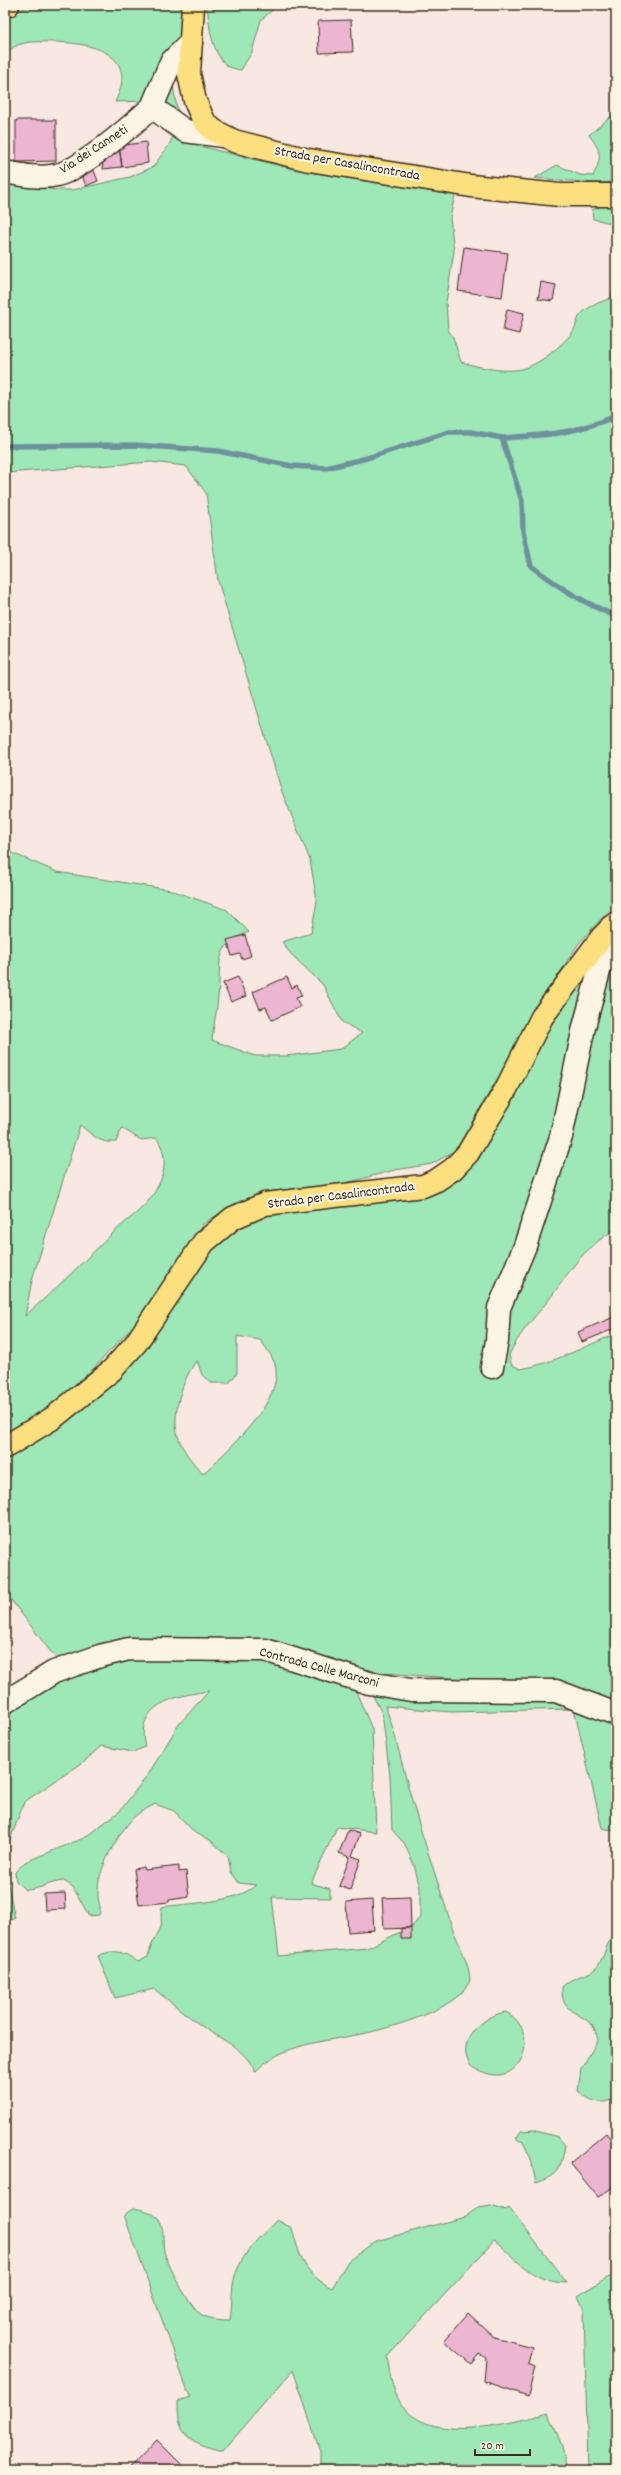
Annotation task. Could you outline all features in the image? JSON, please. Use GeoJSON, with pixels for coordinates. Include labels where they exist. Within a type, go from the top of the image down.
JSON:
{"type":"FeatureCollection","features":[{"type":"Feature","properties":{"kind":"main road","name":"Strada per Casalincontrada"},"geometry":{"type":"LineString","coordinates":[[193,5],[190,74],[199,112],[204,121],[223,136],[234,142],[310,160],[471,186],[560,195],[616,195]]}},
{"type":"Feature","properties":{"kind":"main road","name":"Strada per Casalincontrada"},"geometry":{"type":"LineString","coordinates":[[5,1447],[53,1418],[112,1370],[136,1343],[204,1242],[233,1218],[265,1204],[423,1186],[437,1180],[461,1162],[506,1089],[542,1017],[614,925]]}},
{"type":"Feature","properties":{"kind":"street","name":"Via dei Canneti"},"geometry":{"type":"LineString","coordinates":[[5,172],[32,176],[57,175],[116,139],[152,107],[171,62],[191,42]]}},
{"type":"Feature","properties":{"kind":"street"},"geometry":{"type":"LineString","coordinates":[[152,107],[185,131],[223,136]]}},
{"type":"Feature","properties":{"kind":"street"},"geometry":{"type":"LineString","coordinates":[[492,1367],[497,1341],[499,1308],[525,1246],[561,1137],[584,1026],[614,925]]}},
{"type":"Feature","properties":{"kind":"street","name":"Contrada Colle Marconi"},"geometry":{"type":"LineString","coordinates":[[5,1702],[54,1672],[100,1656],[129,1649],[265,1650],[369,1683],[411,1690],[556,1691],[616,1714]]}},
{"type":"Feature","properties":{"kind":"green space"},"geometry":{"type":"Polygon","coordinates":[[[32,5],[189,5],[186,38],[147,101],[115,102],[121,85],[121,72],[117,62],[108,54],[97,49],[69,43],[34,42],[18,45],[5,55],[5,13],[15,12],[32,5]]]}},
{"type":"Feature","properties":{"kind":"green space"},"geometry":{"type":"Polygon","coordinates":[[[207,5],[278,5],[261,20],[252,52],[241,70],[227,66],[217,52],[212,37],[207,5]]]}},
{"type":"Feature","properties":{"kind":"green space"},"geometry":{"type":"Polygon","coordinates":[[[172,80],[177,109],[188,125],[163,108],[172,80]]]}},
{"type":"Feature","properties":{"kind":"green space"},"geometry":{"type":"Polygon","coordinates":[[[616,114],[616,182],[596,183],[535,178],[557,165],[580,175],[593,176],[598,164],[599,155],[596,146],[589,135],[616,114]]]}},
{"type":"Feature","properties":{"kind":"green space"},"geometry":{"type":"Polygon","coordinates":[[[175,132],[199,146],[297,170],[455,195],[450,218],[454,251],[446,303],[448,330],[453,337],[461,362],[484,368],[501,370],[518,370],[531,366],[550,354],[567,338],[573,331],[579,317],[585,310],[611,298],[616,281],[616,903],[579,943],[546,994],[473,1121],[461,1147],[432,1164],[395,1170],[346,1183],[266,1192],[234,1204],[203,1224],[135,1324],[90,1372],[47,1410],[5,1435],[5,850],[57,872],[171,890],[227,910],[249,932],[229,944],[221,958],[212,1040],[255,1056],[286,1056],[341,1049],[362,1033],[342,1022],[323,985],[290,953],[282,942],[311,933],[317,901],[310,860],[282,792],[218,581],[206,493],[186,466],[151,462],[5,473],[5,180],[55,190],[73,190],[130,177],[153,167],[169,145],[175,132]],[[80,1125],[32,1280],[25,1316],[114,1232],[144,1206],[154,1193],[163,1174],[164,1155],[160,1143],[156,1138],[141,1140],[122,1128],[116,1142],[105,1142],[96,1138],[80,1125]]]}},
{"type":"Feature","properties":{"kind":"green space"},"geometry":{"type":"Polygon","coordinates":[[[607,204],[616,204],[616,224],[593,219],[592,210],[607,204]]]}},
{"type":"Feature","properties":{"kind":"green space"},"geometry":{"type":"Polygon","coordinates":[[[616,937],[616,1229],[603,1237],[577,1262],[521,1334],[509,1355],[511,1364],[520,1369],[532,1367],[556,1359],[616,1334],[616,1702],[491,1681],[385,1673],[333,1662],[279,1645],[60,1664],[5,1592],[5,1458],[144,1349],[212,1248],[229,1232],[268,1213],[426,1195],[550,1022],[616,937]],[[237,1336],[237,1373],[229,1383],[211,1383],[202,1375],[197,1360],[187,1376],[177,1407],[176,1427],[178,1436],[185,1451],[203,1474],[250,1426],[270,1397],[275,1383],[276,1369],[272,1358],[260,1340],[237,1336]]]}},
{"type":"Feature","properties":{"kind":"green space"},"geometry":{"type":"Polygon","coordinates":[[[124,1656],[255,1657],[351,1680],[372,1729],[376,1832],[337,1827],[311,1883],[330,1889],[330,1898],[272,1897],[279,1956],[367,1948],[413,1926],[420,1917],[420,1888],[414,1865],[404,1843],[392,1830],[390,1776],[382,1713],[367,1685],[540,1694],[616,1723],[616,1831],[602,1828],[574,1709],[451,1712],[385,1706],[393,1729],[408,1787],[426,1846],[451,1924],[467,1963],[470,1978],[469,1983],[462,1993],[451,2002],[421,2016],[362,2034],[305,2045],[277,2055],[255,2072],[251,2064],[233,2046],[197,2022],[154,1989],[115,1998],[98,1956],[109,1952],[119,1952],[138,1962],[148,1957],[152,1944],[161,1927],[162,1907],[225,1899],[248,1891],[256,1885],[239,1883],[231,1872],[228,1856],[210,1840],[195,1833],[174,1811],[155,1804],[136,1815],[121,1833],[104,1864],[98,1885],[99,1915],[89,1916],[73,1887],[64,1881],[35,1889],[25,1890],[16,1881],[15,1872],[25,1862],[84,1838],[120,1811],[149,1773],[179,1724],[209,1691],[171,1699],[160,1704],[152,1711],[146,1720],[143,1732],[145,1747],[133,1752],[101,1746],[85,1761],[24,1802],[6,1851],[5,1869],[5,1712],[33,1695],[124,1656]]]}},
{"type":"Feature","properties":{"kind":"green space"},"geometry":{"type":"Polygon","coordinates":[[[5,1870],[15,1919],[5,1920],[5,1870]]]}},
{"type":"Feature","properties":{"kind":"green space"},"geometry":{"type":"Polygon","coordinates":[[[613,1935],[616,1935],[616,2097],[606,2102],[596,2102],[587,2098],[578,2091],[581,2069],[598,2040],[596,2032],[592,2025],[567,2007],[562,1996],[562,1987],[566,1983],[595,1969],[613,1935]]]}},
{"type":"Feature","properties":{"kind":"green space"},"geometry":{"type":"Polygon","coordinates":[[[506,2012],[517,2021],[523,2032],[525,2045],[522,2056],[516,2066],[507,2073],[495,2075],[474,2068],[470,2065],[466,2054],[466,2046],[469,2038],[481,2023],[498,2014],[506,2012]]]}},
{"type":"Feature","properties":{"kind":"green space"},"geometry":{"type":"Polygon","coordinates":[[[533,2130],[558,2137],[565,2145],[558,2170],[550,2177],[536,2183],[531,2159],[523,2142],[516,2139],[521,2131],[533,2130]]]}},
{"type":"Feature","properties":{"kind":"green space"},"geometry":{"type":"Polygon","coordinates":[[[491,2205],[506,2210],[509,2208],[567,2283],[555,2282],[535,2275],[494,2241],[387,2357],[395,2391],[405,2409],[419,2420],[435,2426],[474,2428],[514,2422],[549,2413],[562,2446],[567,2470],[320,2470],[320,2451],[293,2370],[223,2451],[194,2441],[183,2431],[178,2413],[178,2401],[190,2397],[124,2215],[134,2208],[150,2212],[158,2218],[162,2225],[164,2251],[178,2283],[189,2301],[198,2312],[209,2318],[230,2320],[235,2274],[241,2261],[250,2248],[277,2220],[292,2228],[304,2264],[309,2271],[323,2283],[332,2288],[348,2261],[376,2241],[465,2217],[479,2207],[491,2205]]]}},
{"type":"Feature","properties":{"kind":"green space"},"geometry":{"type":"Polygon","coordinates":[[[616,2274],[616,2364],[611,2394],[612,2443],[616,2470],[588,2470],[584,2310],[578,2296],[601,2281],[616,2274]]]}},
{"type":"Feature","properties":{"kind":"building"},"geometry":{"type":"Polygon","coordinates":[[[351,20],[353,52],[319,53],[318,21],[351,20]]]}},
{"type":"Feature","properties":{"kind":"building"},"geometry":{"type":"Polygon","coordinates":[[[16,120],[56,120],[56,161],[16,162],[16,120]]]}},
{"type":"Feature","properties":{"kind":"building"},"geometry":{"type":"Polygon","coordinates":[[[146,142],[148,163],[122,167],[119,146],[146,142]]]}},
{"type":"Feature","properties":{"kind":"building"},"geometry":{"type":"Polygon","coordinates":[[[119,146],[122,167],[103,169],[102,158],[119,146]]]}},
{"type":"Feature","properties":{"kind":"building"},"geometry":{"type":"Polygon","coordinates":[[[91,163],[98,181],[86,186],[79,168],[91,163]]]}},
{"type":"Feature","properties":{"kind":"building"},"geometry":{"type":"Polygon","coordinates":[[[464,247],[508,253],[502,297],[458,291],[464,247]]]}},
{"type":"Feature","properties":{"kind":"building"},"geometry":{"type":"Polygon","coordinates":[[[541,282],[556,285],[553,301],[538,299],[541,282]]]}},
{"type":"Feature","properties":{"kind":"building"},"geometry":{"type":"Polygon","coordinates":[[[507,309],[524,313],[519,334],[503,330],[507,309]]]}},
{"type":"Feature","properties":{"kind":"building"},"geometry":{"type":"Polygon","coordinates":[[[245,935],[251,956],[242,959],[240,954],[232,956],[227,940],[245,935]]]}},
{"type":"Feature","properties":{"kind":"building"},"geometry":{"type":"Polygon","coordinates":[[[238,977],[246,996],[231,1002],[223,983],[238,977]]]}},
{"type":"Feature","properties":{"kind":"building"},"geometry":{"type":"Polygon","coordinates":[[[287,977],[292,988],[297,985],[302,996],[296,998],[300,1007],[272,1020],[266,1007],[260,1009],[253,992],[287,977]]]}},
{"type":"Feature","properties":{"kind":"building"},"geometry":{"type":"Polygon","coordinates":[[[614,1317],[616,1328],[582,1342],[578,1332],[614,1317]]]}},
{"type":"Feature","properties":{"kind":"building"},"geometry":{"type":"Polygon","coordinates":[[[348,1830],[360,1834],[352,1856],[361,1859],[350,1890],[339,1886],[350,1857],[339,1853],[348,1830]]]}},
{"type":"Feature","properties":{"kind":"building"},"geometry":{"type":"Polygon","coordinates":[[[179,1866],[179,1872],[186,1871],[189,1897],[169,1900],[169,1902],[139,1905],[134,1869],[144,1867],[145,1870],[179,1866]]]}},
{"type":"Feature","properties":{"kind":"building"},"geometry":{"type":"Polygon","coordinates":[[[65,1893],[66,1909],[45,1910],[44,1894],[65,1893]]]}},
{"type":"Feature","properties":{"kind":"building"},"geometry":{"type":"Polygon","coordinates":[[[410,1897],[411,1928],[384,1929],[382,1898],[410,1897]]]}},
{"type":"Feature","properties":{"kind":"building"},"geometry":{"type":"Polygon","coordinates":[[[372,1900],[374,1930],[348,1932],[346,1902],[372,1900]]]}},
{"type":"Feature","properties":{"kind":"building"},"geometry":{"type":"Polygon","coordinates":[[[401,1928],[411,1928],[411,1939],[401,1939],[401,1928]]]}},
{"type":"Feature","properties":{"kind":"building"},"geometry":{"type":"Polygon","coordinates":[[[606,2133],[616,2146],[616,2177],[613,2179],[616,2185],[598,2197],[570,2163],[606,2133]]]}},
{"type":"Feature","properties":{"kind":"building"},"geometry":{"type":"Polygon","coordinates":[[[616,2222],[616,2235],[609,2227],[616,2222]]]}},
{"type":"Feature","properties":{"kind":"building"},"geometry":{"type":"Polygon","coordinates":[[[468,2313],[494,2337],[532,2347],[528,2364],[535,2367],[528,2396],[484,2381],[486,2358],[479,2354],[471,2364],[444,2341],[468,2313]]]}},
{"type":"Feature","properties":{"kind":"building"},"geometry":{"type":"Polygon","coordinates":[[[157,2440],[187,2470],[128,2470],[157,2440]]]}},
{"type":"Feature","properties":{"kind":"waterway"},"geometry":{"type":"LineString","coordinates":[[502,438],[560,433],[587,427],[616,416]]}},
{"type":"Feature","properties":{"kind":"waterway"},"geometry":{"type":"LineString","coordinates":[[5,446],[135,445],[218,451],[292,466],[326,468],[367,458],[449,432],[471,432],[502,438],[522,501],[523,531],[531,566],[572,594],[593,606],[616,616]]}}]}
